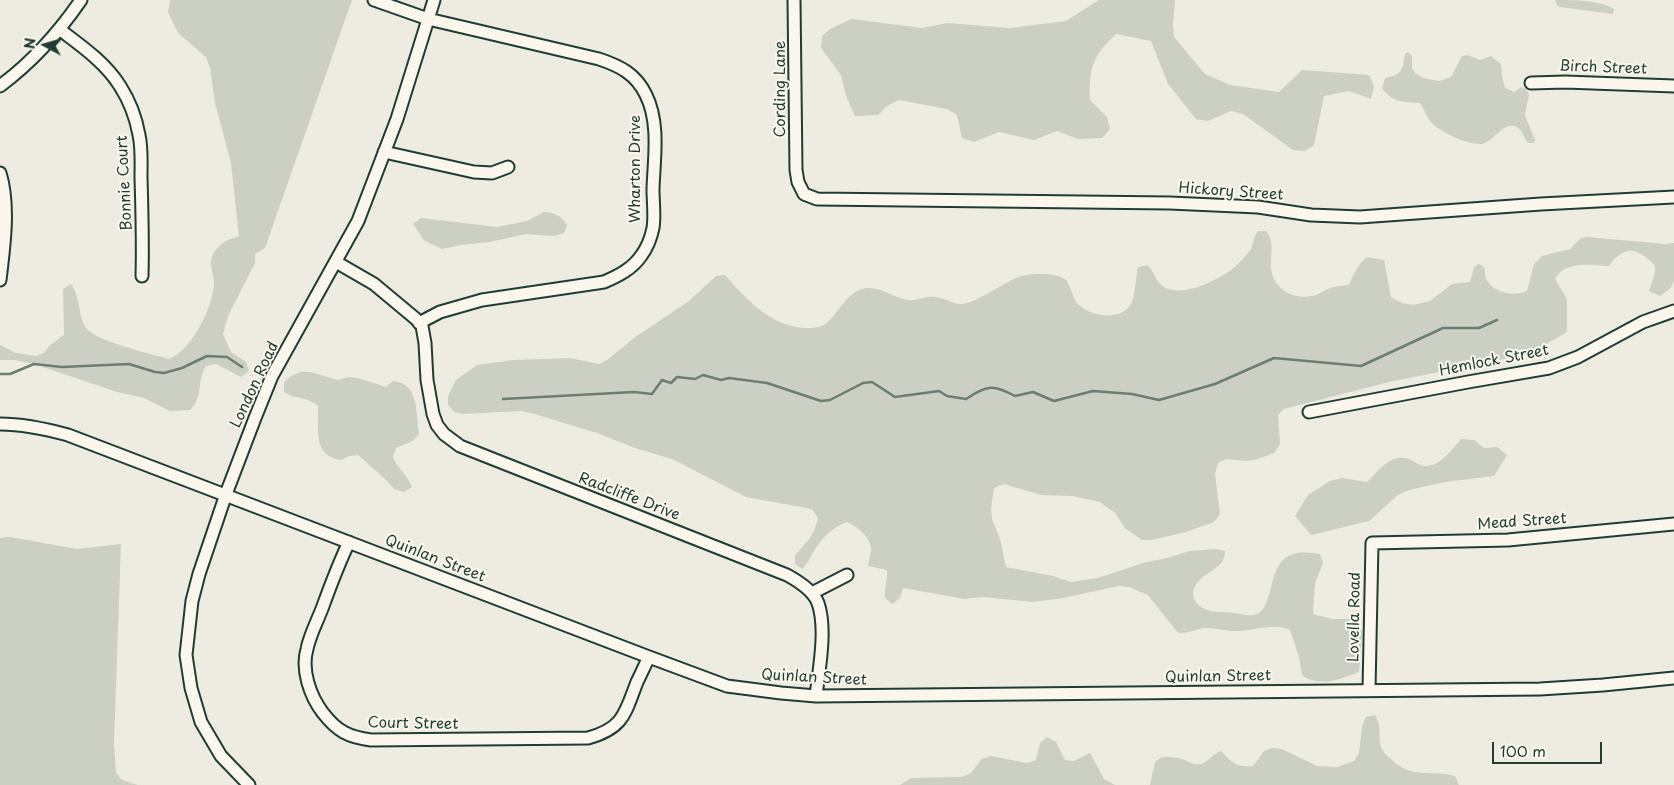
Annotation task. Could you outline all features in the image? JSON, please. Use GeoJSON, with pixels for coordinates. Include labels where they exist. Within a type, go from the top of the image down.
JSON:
{"type":"FeatureCollection","features":[{"type":"Feature","properties":{"kind":"street"},"geometry":{"type":"LineString","coordinates":[[0,86],[28,62],[81,0]]}},
{"type":"Feature","properties":{"kind":"street","name":"Wharton Drive"},"geometry":{"type":"LineString","coordinates":[[374,0],[428,19],[599,59],[617,65],[629,72],[637,82],[646,95],[653,114],[653,228],[648,244],[635,264],[618,276],[604,282],[482,300],[440,312],[419,323]]}},
{"type":"Feature","properties":{"kind":"street","name":"London Road"},"geometry":{"type":"LineString","coordinates":[[249,785],[221,756],[201,722],[191,688],[186,655],[192,601],[199,574],[226,494],[272,376],[358,221],[397,119],[434,0]]}},
{"type":"Feature","properties":{"kind":"street","name":"Cording Lane"},"geometry":{"type":"LineString","coordinates":[[794,0],[798,178]]}},
{"type":"Feature","properties":{"kind":"street","name":"Bonnie Court"},"geometry":{"type":"LineString","coordinates":[[58,29],[90,53],[109,72],[128,98],[140,136],[143,221],[142,276]]}},
{"type":"Feature","properties":{"kind":"street","name":"Birch Street"},"geometry":{"type":"LineString","coordinates":[[1531,83],[1565,82],[1674,86]]}},
{"type":"Feature","properties":{"kind":"street"},"geometry":{"type":"LineString","coordinates":[[384,152],[474,172],[492,173],[508,166]]}},
{"type":"Feature","properties":{"kind":"street"},"geometry":{"type":"LineString","coordinates":[[0,173],[3,183],[5,220],[0,280]]}},
{"type":"Feature","properties":{"kind":"street","name":"Hickory Street"},"geometry":{"type":"LineString","coordinates":[[798,178],[804,194],[817,198],[1161,202],[1258,207],[1311,215],[1360,217],[1674,197]]}},
{"type":"Feature","properties":{"kind":"street"},"geometry":{"type":"LineString","coordinates":[[336,262],[374,284],[419,323]]}},
{"type":"Feature","properties":{"kind":"street","name":"Hemlock Street"},"geometry":{"type":"LineString","coordinates":[[1309,412],[1549,368],[1578,357],[1643,322],[1674,311]]}},
{"type":"Feature","properties":{"kind":"street","name":"Radcliffe Drive"},"geometry":{"type":"LineString","coordinates":[[419,323],[422,326],[425,343],[427,380],[433,414],[437,425],[452,441],[460,446],[787,574],[803,584],[812,593]]}},
{"type":"Feature","properties":{"kind":"street","name":"Quinlan Street"},"geometry":{"type":"LineString","coordinates":[[0,424],[12,424],[68,435],[727,686],[764,692],[816,696],[1540,689],[1674,678]]}},
{"type":"Feature","properties":{"kind":"street","name":"Mead Street"},"geometry":{"type":"LineString","coordinates":[[1372,543],[1508,540],[1674,524]]}},
{"type":"Feature","properties":{"kind":"street","name":"Court Street"},"geometry":{"type":"LineString","coordinates":[[348,542],[306,650],[308,685],[321,710],[332,724],[344,734],[359,739],[371,740],[588,738],[602,734],[622,718],[629,708],[649,657]]}},
{"type":"Feature","properties":{"kind":"street","name":"Lovella Road"},"geometry":{"type":"LineString","coordinates":[[1369,690],[1372,543]]}},
{"type":"Feature","properties":{"kind":"street"},"geometry":{"type":"LineString","coordinates":[[816,696],[821,622],[818,602],[812,593],[847,575]]}},
{"type":"Feature","properties":{"kind":"shaded area"},"geometry":{"type":"Polygon","coordinates":[[[170,0],[352,0],[265,248],[255,254],[255,263],[228,316],[223,334],[231,352],[246,362],[249,371],[241,377],[216,364],[206,366],[201,378],[199,395],[190,410],[170,411],[144,398],[117,392],[34,364],[14,360],[0,360],[0,345],[16,353],[36,356],[44,353],[49,346],[64,335],[63,289],[71,284],[86,328],[100,338],[112,342],[169,359],[186,347],[200,327],[213,293],[214,283],[211,260],[213,255],[222,244],[230,239],[239,237],[231,163],[215,103],[210,68],[206,57],[178,33],[168,12],[170,0]]]}},
{"type":"Feature","properties":{"kind":"shaded area"},"geometry":{"type":"Polygon","coordinates":[[[1099,0],[1175,0],[1174,37],[1205,74],[1230,85],[1279,92],[1302,70],[1369,75],[1374,86],[1371,99],[1349,91],[1324,96],[1314,145],[1305,151],[1293,150],[1243,114],[1231,111],[1208,121],[1196,119],[1168,84],[1151,41],[1116,34],[1097,56],[1091,71],[1090,100],[1107,117],[1110,129],[1102,138],[1078,139],[1057,131],[1034,140],[999,132],[974,142],[962,138],[957,115],[947,109],[899,100],[887,106],[878,115],[855,116],[846,96],[841,75],[821,48],[822,36],[830,29],[851,19],[922,28],[947,23],[1010,28],[1066,21],[1099,0]]]}},
{"type":"Feature","properties":{"kind":"shaded area"},"geometry":{"type":"Polygon","coordinates":[[[1555,0],[1594,2],[1614,9],[1613,14],[1560,7],[1555,0]]]}},
{"type":"Feature","properties":{"kind":"shaded area"},"geometry":{"type":"Polygon","coordinates":[[[1408,52],[1412,56],[1412,68],[1415,73],[1423,78],[1439,81],[1451,77],[1462,56],[1468,55],[1480,60],[1491,56],[1501,64],[1505,88],[1514,92],[1521,87],[1526,89],[1529,94],[1525,115],[1535,140],[1534,143],[1528,143],[1521,130],[1514,126],[1502,129],[1485,143],[1465,141],[1449,135],[1436,127],[1420,103],[1403,102],[1390,97],[1382,88],[1385,78],[1401,71],[1405,54],[1408,52]]]}},
{"type":"Feature","properties":{"kind":"shaded area"},"geometry":{"type":"Polygon","coordinates":[[[544,212],[555,214],[562,219],[567,225],[564,233],[554,236],[526,234],[490,242],[442,249],[425,241],[422,239],[424,240],[413,224],[421,218],[497,227],[527,221],[544,212]]]}},
{"type":"Feature","properties":{"kind":"shaded area"},"geometry":{"type":"Polygon","coordinates":[[[1258,231],[1266,231],[1269,235],[1272,246],[1272,273],[1275,280],[1279,286],[1292,295],[1308,297],[1332,287],[1349,285],[1358,266],[1367,257],[1384,260],[1391,297],[1402,303],[1413,305],[1430,301],[1452,284],[1470,282],[1474,267],[1479,264],[1484,267],[1486,279],[1494,288],[1510,294],[1522,293],[1527,291],[1534,264],[1542,256],[1570,249],[1581,238],[1674,243],[1674,280],[1671,288],[1660,296],[1649,291],[1655,268],[1653,263],[1637,252],[1627,251],[1622,253],[1609,266],[1579,265],[1572,266],[1559,273],[1555,279],[1567,299],[1567,332],[1529,354],[1389,382],[1284,409],[1278,415],[1280,444],[1274,453],[1255,460],[1226,459],[1218,463],[1215,474],[1220,514],[1214,522],[1186,532],[1151,540],[1142,540],[1125,528],[1115,513],[1100,502],[1072,496],[1041,495],[1004,484],[994,488],[991,508],[992,519],[1000,539],[1006,567],[1053,576],[1071,582],[1098,578],[1143,563],[1189,551],[1216,549],[1225,551],[1223,561],[1196,584],[1193,591],[1197,603],[1202,608],[1212,611],[1250,615],[1261,612],[1269,596],[1274,576],[1284,559],[1293,554],[1307,552],[1320,554],[1323,563],[1315,583],[1313,614],[1332,619],[1350,619],[1358,624],[1362,632],[1359,672],[1330,681],[1316,681],[1302,675],[1299,657],[1290,630],[1277,627],[1243,631],[1205,628],[1178,633],[1148,595],[1129,587],[1119,586],[1063,598],[1033,602],[983,597],[964,599],[903,588],[900,598],[892,604],[885,598],[887,570],[868,566],[871,549],[869,540],[859,529],[847,522],[835,528],[824,538],[802,569],[795,564],[795,555],[815,529],[818,518],[812,509],[746,497],[672,459],[531,413],[521,411],[463,414],[454,412],[448,405],[448,396],[456,380],[477,365],[514,360],[570,358],[599,364],[689,301],[716,276],[725,275],[761,311],[772,318],[795,327],[814,328],[824,325],[850,296],[861,289],[878,290],[908,300],[934,297],[960,304],[973,301],[1018,277],[1035,274],[1049,274],[1062,277],[1068,283],[1075,300],[1080,306],[1092,313],[1107,316],[1121,313],[1131,304],[1138,267],[1148,265],[1164,287],[1172,290],[1193,288],[1226,274],[1234,267],[1251,249],[1258,231]]]}},
{"type":"Feature","properties":{"kind":"shaded area"},"geometry":{"type":"Polygon","coordinates":[[[301,372],[310,372],[338,380],[348,377],[358,378],[386,387],[393,381],[408,387],[415,400],[419,434],[413,441],[396,448],[393,457],[412,487],[404,492],[394,489],[358,455],[349,456],[341,460],[325,453],[319,440],[318,406],[310,401],[284,392],[284,382],[291,376],[301,372]]]}},
{"type":"Feature","properties":{"kind":"shaded area"},"geometry":{"type":"Polygon","coordinates":[[[1461,439],[1474,440],[1484,448],[1497,447],[1507,455],[1494,476],[1445,482],[1409,490],[1398,495],[1369,521],[1311,535],[1295,516],[1308,495],[1330,481],[1342,478],[1367,482],[1385,464],[1398,458],[1407,459],[1420,465],[1432,465],[1443,458],[1461,439]]]}},
{"type":"Feature","properties":{"kind":"shaded area"},"geometry":{"type":"Polygon","coordinates":[[[10,537],[77,549],[121,544],[114,743],[116,773],[122,780],[138,785],[0,785],[0,538],[10,537]]]}},
{"type":"Feature","properties":{"kind":"shaded area"},"geometry":{"type":"Polygon","coordinates":[[[1375,715],[1379,724],[1382,749],[1391,759],[1407,770],[1455,776],[1459,785],[1150,785],[1155,762],[1162,757],[1180,758],[1193,764],[1201,764],[1221,751],[1231,761],[1243,766],[1253,766],[1264,751],[1273,748],[1282,749],[1317,766],[1337,767],[1354,761],[1359,753],[1362,726],[1366,717],[1375,715]]]}},
{"type":"Feature","properties":{"kind":"shaded area"},"geometry":{"type":"Polygon","coordinates":[[[1047,737],[1056,742],[1065,760],[1074,761],[1090,753],[1104,779],[1115,785],[900,785],[911,778],[961,777],[970,774],[982,759],[991,756],[1027,763],[1036,760],[1040,743],[1047,737]]]}},
{"type":"Feature","properties":{"kind":"waterway"},"geometry":{"type":"LineString","coordinates":[[503,399],[634,392],[652,394],[662,380],[671,383],[677,377],[695,379],[703,375],[721,380],[729,378],[767,383],[821,401],[830,400],[863,383],[872,382],[895,397],[939,391],[947,396],[966,399],[979,391],[995,388],[1015,396],[1033,392],[1054,401],[1093,391],[1132,394],[1159,400],[1215,384],[1274,358],[1361,366],[1443,328],[1479,328],[1497,320]]}},
{"type":"Feature","properties":{"kind":"waterway"},"geometry":{"type":"LineString","coordinates":[[0,374],[10,374],[34,364],[62,367],[129,364],[164,373],[182,368],[207,356],[227,357],[242,367]]}}]}
